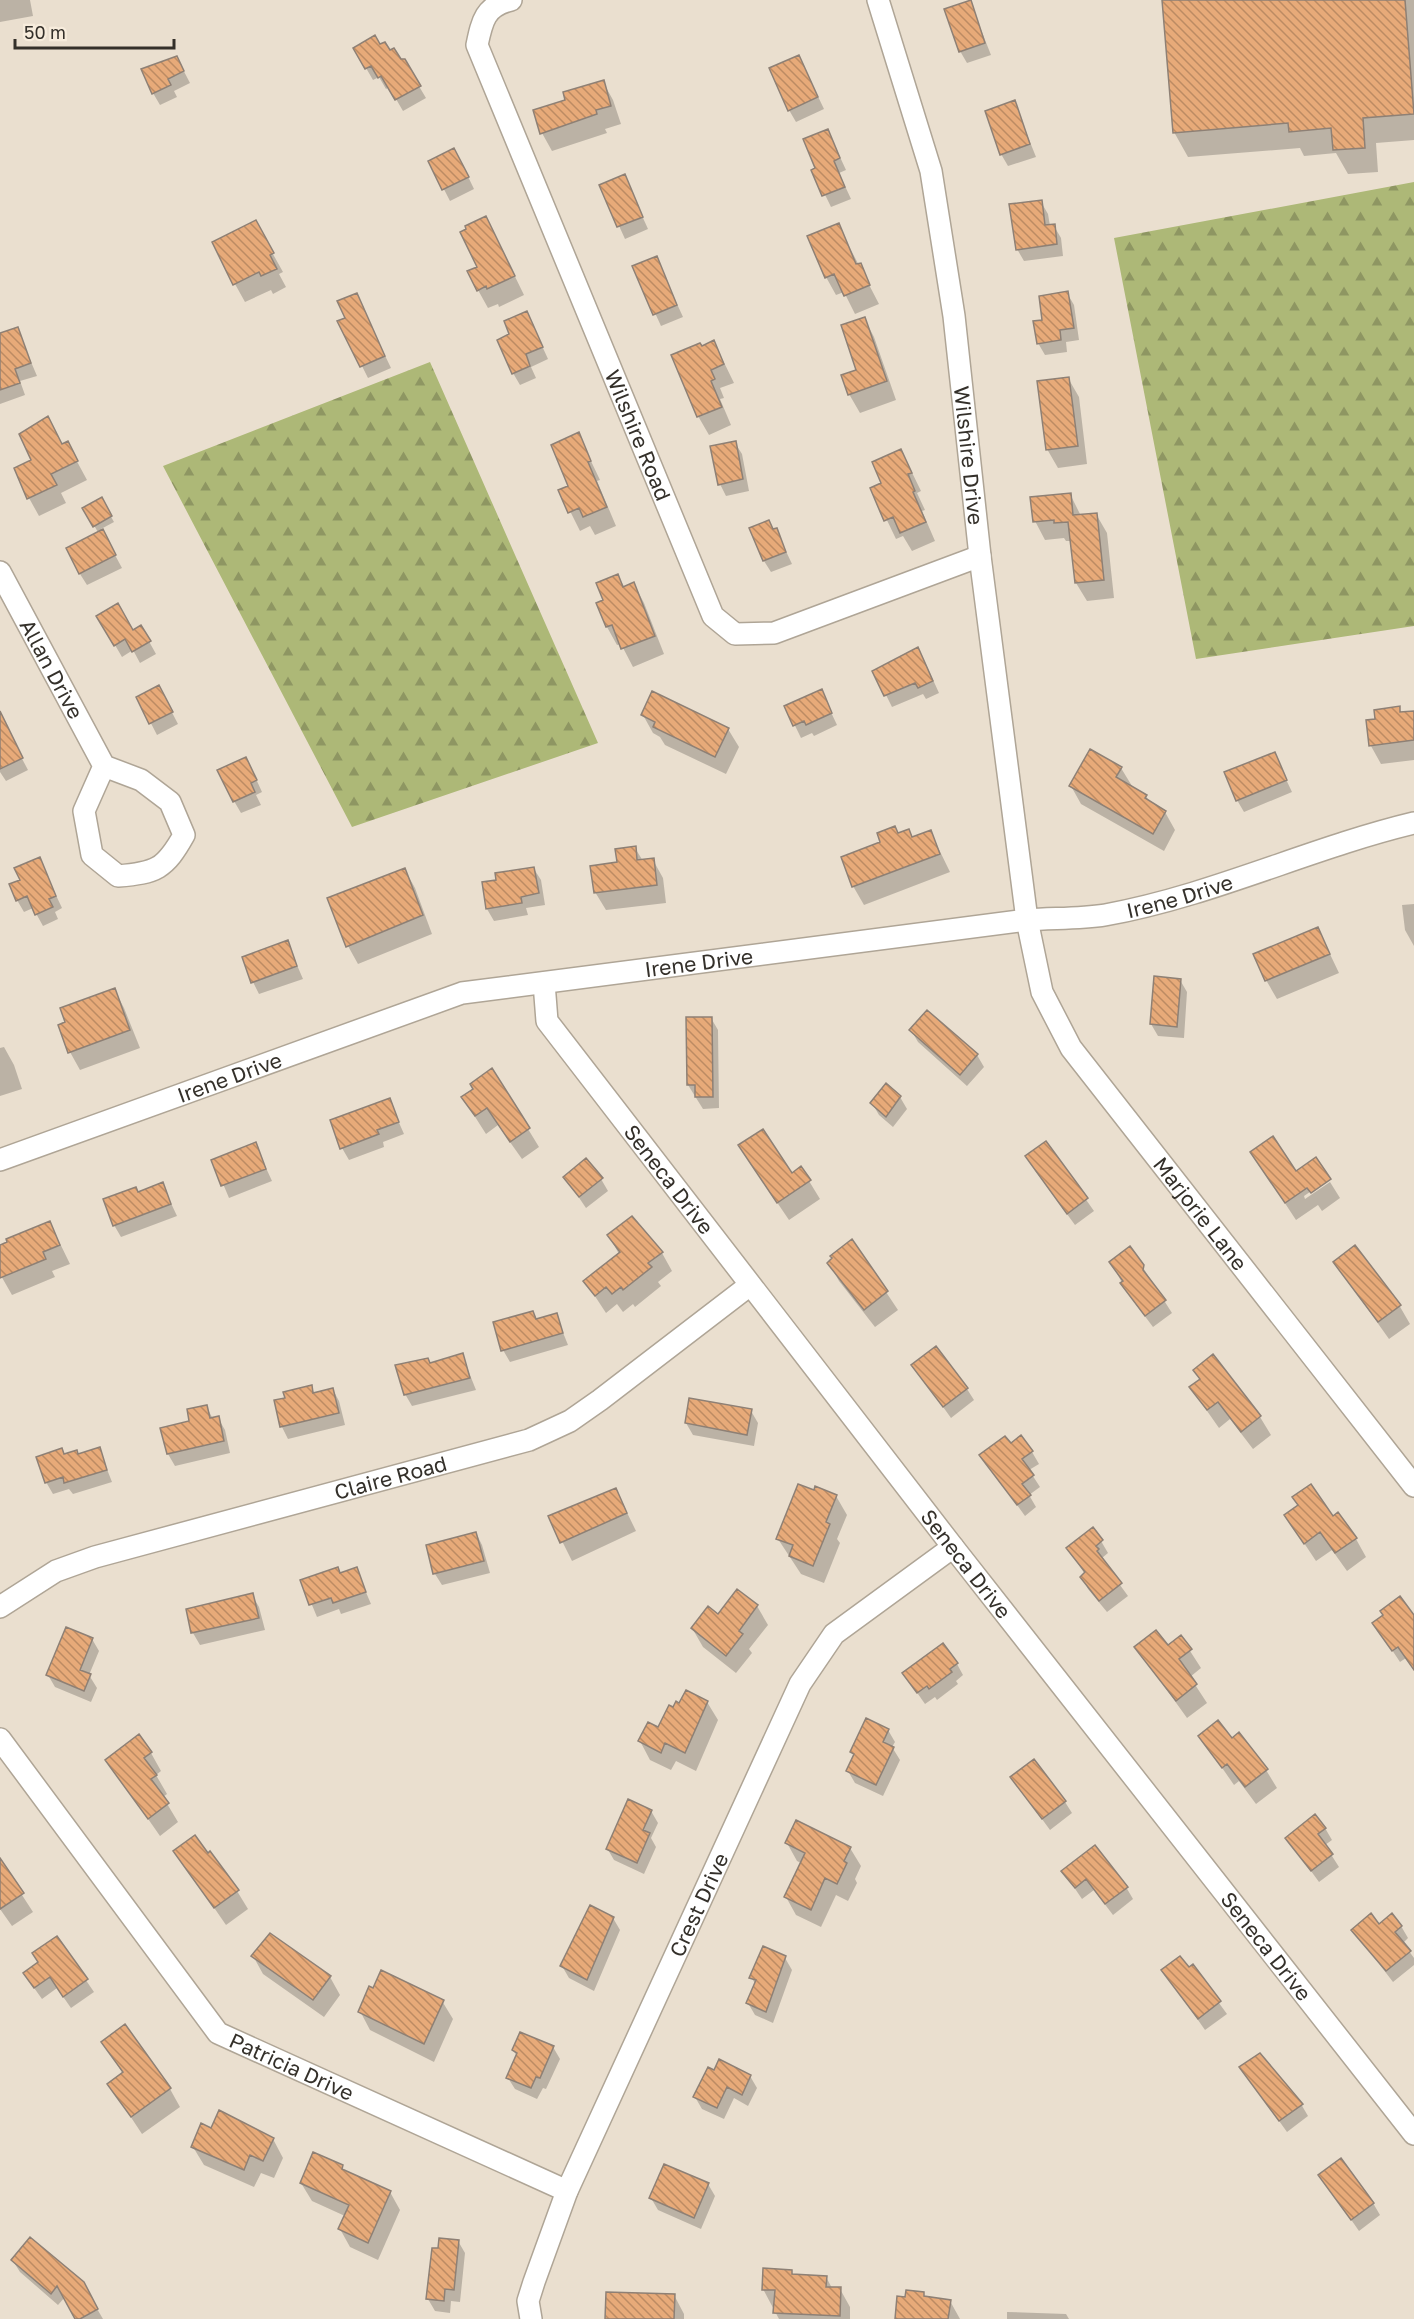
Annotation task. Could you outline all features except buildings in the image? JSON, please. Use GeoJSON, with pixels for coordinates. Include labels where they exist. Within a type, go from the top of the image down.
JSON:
{"type":"FeatureCollection","features":[{"type":"Feature","properties":{"kind":"street","name":"Wilshire Road"},"geometry":{"type":"LineString","coordinates":[[512,0],[498,3],[482,19],[477,45],[713,616],[735,634],[774,633],[980,556]]}},
{"type":"Feature","properties":{"kind":"street","name":"Wilshire Drive"},"geometry":{"type":"LineString","coordinates":[[878,0],[931,171],[954,316],[980,556],[1027,920]]}},
{"type":"Feature","properties":{"kind":"street","name":"Allan Drive"},"geometry":{"type":"LineString","coordinates":[[0,572],[104,766]]}},
{"type":"Feature","properties":{"kind":"street"},"geometry":{"type":"LineString","coordinates":[[104,766],[141,780],[170,802],[184,835],[171,858],[147,874],[118,876],[92,855],[84,811],[104,766]]}},
{"type":"Feature","properties":{"kind":"street","name":"Irene Drive"},"geometry":{"type":"LineString","coordinates":[[0,1160],[462,993],[1027,920],[1104,915],[1207,888],[1347,842],[1414,823]]}},
{"type":"Feature","properties":{"kind":"street","name":"Marjorie Lane"},"geometry":{"type":"LineString","coordinates":[[1027,920],[1042,992],[1071,1048],[1414,1485]]}},
{"type":"Feature","properties":{"kind":"street","name":"Seneca Drive"},"geometry":{"type":"LineString","coordinates":[[544,983],[547,1021],[953,1547],[1414,2134]]}},
{"type":"Feature","properties":{"kind":"street","name":"Claire Road"},"geometry":{"type":"LineString","coordinates":[[0,1607],[56,1571],[95,1557],[529,1440],[570,1421],[600,1400],[750,1285]]}},
{"type":"Feature","properties":{"kind":"street","name":"Crest Drive"},"geometry":{"type":"LineString","coordinates":[[531,2319],[528,2301],[567,2191],[800,1684],[834,1634],[953,1547]]}},
{"type":"Feature","properties":{"kind":"street","name":"Patricia Drive"},"geometry":{"type":"LineString","coordinates":[[0,1739],[218,2032],[567,2191]]}},
{"type":"Feature","properties":{"kind":"green space"},"geometry":{"type":"Polygon","coordinates":[[[1414,182],[1414,626],[1196,659],[1114,238],[1414,182]]]}},
{"type":"Feature","properties":{"kind":"green space"},"geometry":{"type":"Polygon","coordinates":[[[430,362],[598,743],[352,827],[163,466],[430,362]]]}}]}
